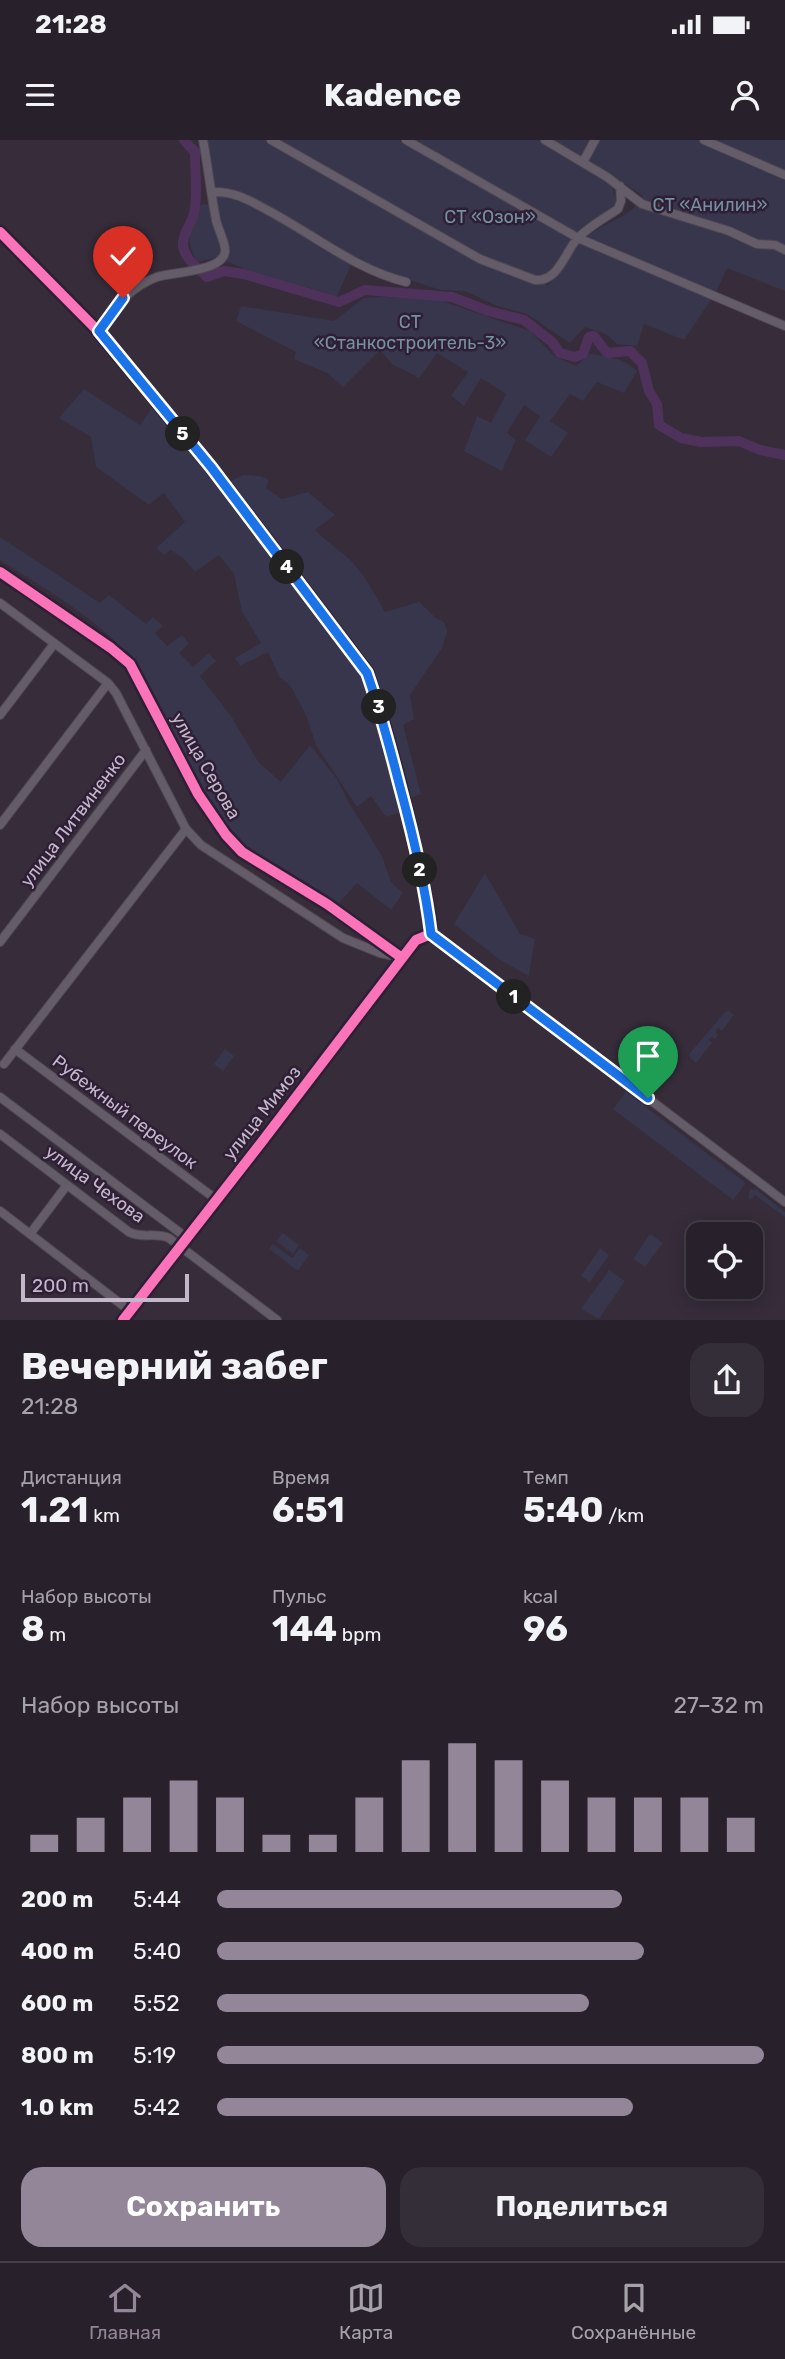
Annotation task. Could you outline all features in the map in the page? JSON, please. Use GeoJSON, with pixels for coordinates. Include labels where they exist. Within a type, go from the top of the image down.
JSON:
{"type":"FeatureCollection","features":[{"type":"Feature","properties":{"kind":"street"},"geometry":{"type":"LineString","coordinates":[[99,331],[123,298],[138,285],[158,277],[215,264],[225,253],[216,223],[203,140]]}},
{"type":"Feature","properties":{"kind":"street"},"geometry":{"type":"LineString","coordinates":[[271,140],[480,259],[542,281],[551,277],[578,239],[621,206],[620,186]]}},
{"type":"Feature","properties":{"kind":"street"},"geometry":{"type":"LineString","coordinates":[[406,140],[578,239],[785,326]]}},
{"type":"Feature","properties":{"kind":"street"},"geometry":{"type":"LineString","coordinates":[[545,140],[620,186],[642,204],[729,231],[757,244],[775,245],[785,250]]}},
{"type":"Feature","properties":{"kind":"street"},"geometry":{"type":"LineString","coordinates":[[583,162],[595,140]]}},
{"type":"Feature","properties":{"kind":"street"},"geometry":{"type":"LineString","coordinates":[[704,140],[785,175]]}},
{"type":"Feature","properties":{"kind":"street"},"geometry":{"type":"LineString","coordinates":[[212,192],[233,192],[280,216],[381,276],[406,282]]}},
{"type":"Feature","properties":{"kind":"street"},"geometry":{"type":"LineString","coordinates":[[0,232],[99,331],[211,467],[367,673],[379,706],[408,819],[424,886],[431,934],[785,1202]]}},
{"type":"Feature","properties":{"kind":"street","name":"улица Серова"},"geometry":{"type":"LineString","coordinates":[[0,572],[130,664],[198,794],[226,835],[242,852],[327,904],[402,958]]}},
{"type":"Feature","properties":{"kind":"street"},"geometry":{"type":"LineString","coordinates":[[1,604],[108,683],[116,693],[186,829],[201,845],[343,938],[380,953],[402,958]]}},
{"type":"Feature","properties":{"kind":"street"},"geometry":{"type":"LineString","coordinates":[[0,715],[54,644]]}},
{"type":"Feature","properties":{"kind":"street"},"geometry":{"type":"LineString","coordinates":[[0,825],[108,683]]}},
{"type":"Feature","properties":{"kind":"street","name":"улица Литвиненко"},"geometry":{"type":"LineString","coordinates":[[0,942],[146,750]]}},
{"type":"Feature","properties":{"kind":"street"},"geometry":{"type":"LineString","coordinates":[[4,1064],[186,829]]}},
{"type":"Feature","properties":{"kind":"street","name":"улица Мимоз"},"geometry":{"type":"LineString","coordinates":[[123,1320],[416,940],[431,934]]}},
{"type":"Feature","properties":{"kind":"street","name":"Рубежный переулок"},"geometry":{"type":"LineString","coordinates":[[15,1049],[217,1200]]}},
{"type":"Feature","properties":{"kind":"street"},"geometry":{"type":"LineString","coordinates":[[0,1097],[187,1238]]}},
{"type":"Feature","properties":{"kind":"street","name":"улица Чехова"},"geometry":{"type":"LineString","coordinates":[[0,1134],[129,1232],[142,1236],[163,1235],[277,1320]]}},
{"type":"Feature","properties":{"kind":"street"},"geometry":{"type":"LineString","coordinates":[[30,1234],[67,1185]]}},
{"type":"Feature","properties":{"kind":"street"},"geometry":{"type":"LineString","coordinates":[[0,1211],[130,1311]]}},
{"type":"Feature","properties":{"kind":"green space","name":"СТ «Озон»"},"geometry":{"type":"Polygon","coordinates":[[[207,140],[592,140],[581,164],[611,182],[618,206],[576,237],[544,278],[547,287],[581,242],[623,216],[638,204],[643,196],[589,160],[599,140],[785,140],[785,291],[727,268],[716,292],[684,340],[644,324],[637,346],[617,344],[606,334],[585,327],[570,343],[527,314],[497,306],[465,291],[441,290],[383,272],[355,256],[337,296],[245,269],[217,257],[198,262],[190,241],[193,220],[198,205],[216,203],[207,140]]]}},
{"type":"Feature","properties":{"kind":"green space","name":"СТ «Станкостроитель-3»"},"geometry":{"type":"Polygon","coordinates":[[[364,298],[439,300],[530,331],[554,356],[576,366],[590,354],[621,360],[637,371],[624,393],[597,382],[583,401],[570,394],[550,421],[568,433],[551,457],[525,440],[540,416],[524,405],[507,433],[516,440],[502,471],[464,451],[477,416],[491,423],[506,394],[481,378],[464,406],[451,396],[468,372],[437,353],[419,378],[392,364],[380,350],[343,387],[327,373],[294,359],[296,352],[236,321],[241,306],[334,321],[364,298]]]}},
{"type":"Feature","properties":{"kind":"green space"},"geometry":{"type":"Polygon","coordinates":[[[84,389],[140,425],[154,405],[274,554],[361,674],[377,718],[403,811],[386,817],[371,796],[357,807],[316,745],[306,715],[290,685],[280,678],[268,652],[240,666],[235,658],[261,643],[242,612],[234,574],[219,555],[195,572],[171,550],[164,555],[156,548],[185,522],[164,493],[149,505],[96,467],[91,437],[59,418],[84,389]]]}},
{"type":"Feature","properties":{"kind":"green space"},"geometry":{"type":"Polygon","coordinates":[[[243,475],[260,476],[269,480],[266,488],[282,499],[308,492],[335,515],[315,530],[355,565],[385,612],[419,602],[444,622],[447,632],[442,648],[410,695],[414,719],[403,725],[421,794],[408,799],[383,709],[346,640],[229,482],[243,475]]]}},
{"type":"Feature","properties":{"kind":"green space"},"geometry":{"type":"Polygon","coordinates":[[[0,537],[100,603],[109,595],[146,624],[153,617],[163,626],[155,633],[167,646],[182,635],[189,643],[179,653],[193,667],[209,653],[216,661],[200,676],[231,716],[259,763],[281,782],[310,745],[337,779],[382,856],[391,882],[403,893],[391,910],[357,883],[339,903],[282,872],[241,844],[203,794],[157,703],[131,660],[120,646],[89,619],[0,560],[0,537]]]}},
{"type":"Feature","properties":{"kind":"green space"},"geometry":{"type":"Polygon","coordinates":[[[485,873],[520,934],[535,939],[529,976],[500,960],[454,924],[485,873]]]}},
{"type":"Feature","properties":{"kind":"green space"},"geometry":{"type":"Polygon","coordinates":[[[729,1011],[734,1015],[722,1031],[718,1028],[715,1032],[718,1035],[715,1039],[711,1037],[709,1040],[712,1043],[696,1063],[690,1058],[690,1053],[725,1012],[729,1011]]]}},
{"type":"Feature","properties":{"kind":"green space"},"geometry":{"type":"Polygon","coordinates":[[[225,1049],[234,1056],[223,1071],[214,1064],[225,1049]]]}},
{"type":"Feature","properties":{"kind":"green space"},"geometry":{"type":"Polygon","coordinates":[[[626,1092],[746,1183],[733,1200],[613,1109],[626,1092]]]}},
{"type":"Feature","properties":{"kind":"green space"},"geometry":{"type":"Polygon","coordinates":[[[750,1189],[757,1190],[785,1212],[785,1217],[755,1195],[751,1200],[748,1198],[750,1189]]]}},
{"type":"Feature","properties":{"kind":"green space"},"geometry":{"type":"Polygon","coordinates":[[[283,1233],[299,1245],[293,1254],[276,1241],[283,1233]]]}},
{"type":"Feature","properties":{"kind":"green space"},"geometry":{"type":"Polygon","coordinates":[[[650,1234],[663,1243],[645,1267],[633,1259],[650,1234]]]}},
{"type":"Feature","properties":{"kind":"green space"},"geometry":{"type":"Polygon","coordinates":[[[273,1244],[292,1258],[300,1248],[309,1255],[298,1271],[269,1249],[273,1244]]]}},
{"type":"Feature","properties":{"kind":"green space"},"geometry":{"type":"Polygon","coordinates":[[[600,1248],[609,1255],[590,1282],[581,1276],[600,1248]]]}},
{"type":"Feature","properties":{"kind":"green space"},"geometry":{"type":"Polygon","coordinates":[[[609,1270],[625,1281],[599,1319],[581,1309],[609,1270]]]}},
{"type":"Feature","properties":{"kind":"waterway"},"geometry":{"type":"LineString","coordinates":[[184,140],[195,152],[196,191],[194,214],[183,246],[189,259],[207,277],[224,271],[244,274],[339,302],[365,290],[452,297],[488,311],[524,320],[552,342],[560,353],[575,357],[583,354],[589,337],[594,336],[607,353],[630,351],[642,363],[649,391],[657,404],[659,425],[681,438],[701,442],[739,441],[760,450],[785,455]]}},
{"type":"Feature","properties":{"kind":"cycle path"},"geometry":{"type":"LineString","coordinates":[[0,232],[98,331],[211,467],[367,672],[403,795],[430,920],[431,934],[416,940],[123,1320]]}},
{"type":"Feature","properties":{"kind":"cycle path"},"geometry":{"type":"LineString","coordinates":[[0,572],[130,664],[198,794],[226,835],[242,852],[327,904],[402,958]]}},
{"type":"Feature","properties":{"kind":"route"},"geometry":{"type":"LineString","coordinates":[[123,298],[99,331],[211,467],[367,673],[379,706],[408,819],[424,886],[431,934],[648,1098]]}},
{"type":"Feature","properties":{"kind":"park label","name":"СТ «Анилин»"},"geometry":{"type":"Point","coordinates":[710,205]}}]}
